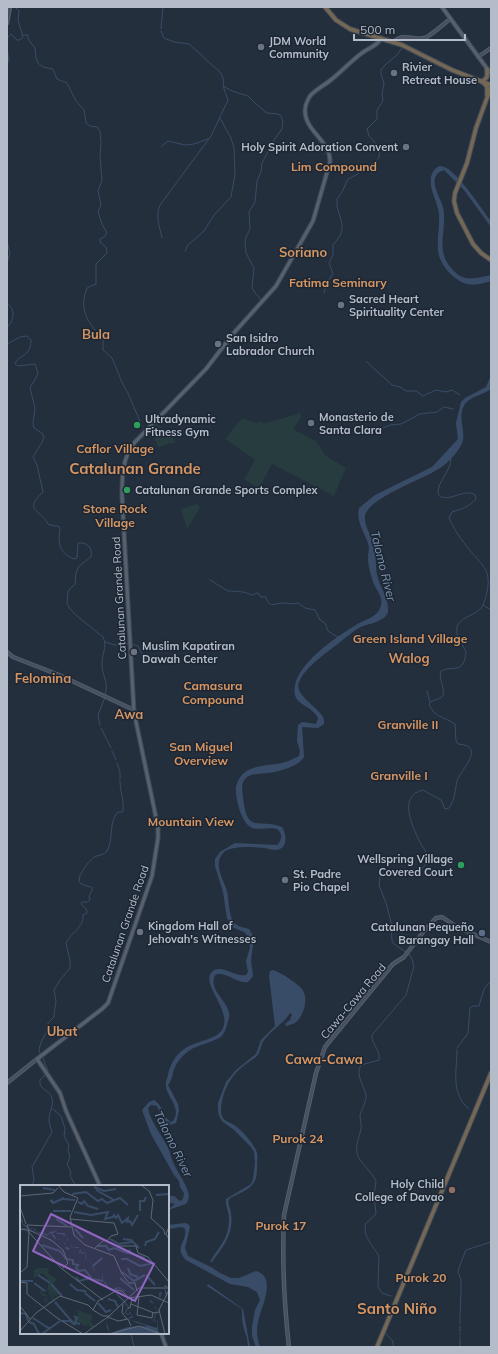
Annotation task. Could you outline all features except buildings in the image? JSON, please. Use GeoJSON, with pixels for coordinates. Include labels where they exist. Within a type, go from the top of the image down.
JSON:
{"type":"FeatureCollection","features":[{"type":"Feature","properties":{"kind":"highway"},"geometry":{"type":"LineString","coordinates":[[325,7],[336,20],[347,28],[407,47],[452,70],[491,86],[476,128],[470,154],[457,188],[454,201],[457,213],[475,247],[491,260]]}},
{"type":"Feature","properties":{"kind":"highway"},"geometry":{"type":"LineString","coordinates":[[482,82],[488,77],[487,69]]}},
{"type":"Feature","properties":{"kind":"highway"},"geometry":{"type":"LineString","coordinates":[[482,82],[487,87],[489,95]]}},
{"type":"Feature","properties":{"kind":"highway"},"geometry":{"type":"LineString","coordinates":[[378,1345],[491,1073]]}},
{"type":"Feature","properties":{"kind":"main road"},"geometry":{"type":"LineString","coordinates":[[442,7],[491,74]]}},
{"type":"Feature","properties":{"kind":"main road","name":"Catalunan Grande Road"},"geometry":{"type":"LineString","coordinates":[[38,1059],[104,1008],[108,1003],[152,876],[158,831],[134,710],[122,496],[122,474],[126,457],[131,447],[206,369],[228,339],[280,280],[313,221],[330,162],[330,156],[327,150],[306,119],[306,104],[315,92],[334,78],[363,52],[378,43],[381,38]]}},
{"type":"Feature","properties":{"kind":"main road"},"geometry":{"type":"LineString","coordinates":[[38,1059],[60,1093],[66,1111],[100,1185]]}},
{"type":"Feature","properties":{"kind":"main road"},"geometry":{"type":"LineString","coordinates":[[161,1334],[166,1347]]}},
{"type":"Feature","properties":{"kind":"street"},"geometry":{"type":"LineString","coordinates":[[7,23],[10,7]]}},
{"type":"Feature","properties":{"kind":"street"},"geometry":{"type":"LineString","coordinates":[[394,42],[397,39],[402,38],[425,38],[450,19]]}},
{"type":"Feature","properties":{"kind":"street"},"geometry":{"type":"LineString","coordinates":[[478,57],[491,48]]}},
{"type":"Feature","properties":{"kind":"street"},"geometry":{"type":"LineString","coordinates":[[7,652],[134,710]]}},
{"type":"Feature","properties":{"kind":"street","name":"Cawa-Cawa Road"},"geometry":{"type":"LineString","coordinates":[[290,1347],[284,1299],[284,1215],[317,1070],[327,1045],[394,964],[404,957],[436,918],[442,917],[457,927],[491,942]]}},
{"type":"Feature","properties":{"kind":"street"},"geometry":{"type":"LineString","coordinates":[[7,1083],[38,1059]]}},
{"type":"Feature","properties":{"kind":"green space"},"geometry":{"type":"Polygon","coordinates":[[[298,412],[302,416],[293,429],[316,441],[326,456],[346,468],[334,496],[272,464],[260,486],[256,487],[244,479],[255,460],[225,439],[242,418],[257,423],[262,421],[262,424],[298,414],[298,412]]]}},
{"type":"Feature","properties":{"kind":"green space"},"geometry":{"type":"Polygon","coordinates":[[[157,423],[176,442],[158,447],[151,430],[157,423]]]}},
{"type":"Feature","properties":{"kind":"green space"},"geometry":{"type":"Polygon","coordinates":[[[197,504],[200,508],[187,529],[181,509],[197,504]]]}},
{"type":"Feature","properties":{"kind":"water"},"geometry":{"type":"Polygon","coordinates":[[[440,166],[446,168],[460,180],[491,221],[491,227],[464,190],[444,170],[438,173],[435,177],[435,187],[443,207],[443,247],[447,262],[456,273],[465,278],[491,275],[491,281],[473,285],[462,282],[448,271],[441,261],[438,250],[439,213],[432,191],[431,182],[433,172],[440,166]]]}},
{"type":"Feature","properties":{"kind":"water"},"geometry":{"type":"Polygon","coordinates":[[[491,375],[491,389],[470,399],[463,408],[461,418],[463,440],[458,451],[452,458],[435,471],[376,502],[365,516],[366,526],[374,546],[378,580],[386,597],[388,612],[386,616],[379,621],[363,626],[351,633],[320,657],[301,677],[299,690],[305,699],[316,708],[324,718],[324,724],[318,728],[302,727],[304,757],[293,766],[283,770],[256,774],[247,777],[243,783],[242,788],[247,816],[255,823],[282,827],[285,842],[283,847],[278,850],[243,847],[226,850],[220,857],[219,867],[221,877],[227,891],[231,917],[236,924],[249,929],[252,934],[253,945],[251,960],[253,976],[248,982],[244,982],[223,974],[215,975],[214,985],[228,1008],[229,1019],[221,1037],[196,1047],[186,1053],[176,1065],[168,1085],[178,1104],[179,1110],[176,1123],[170,1125],[165,1121],[157,1106],[151,1105],[148,1108],[151,1118],[169,1150],[174,1165],[189,1194],[186,1204],[169,1210],[175,1204],[169,1202],[169,1196],[174,1196],[180,1201],[183,1199],[184,1193],[180,1187],[179,1181],[174,1175],[151,1134],[142,1110],[149,1102],[154,1100],[157,1102],[168,1120],[171,1122],[173,1121],[176,1112],[174,1104],[167,1091],[166,1084],[173,1062],[187,1047],[212,1038],[223,1028],[223,1014],[210,984],[209,978],[211,973],[219,969],[242,975],[246,975],[248,972],[246,961],[250,948],[249,937],[244,932],[232,927],[227,918],[223,892],[215,866],[215,859],[220,852],[235,843],[277,845],[281,839],[281,835],[277,829],[258,829],[252,828],[248,825],[242,816],[238,803],[236,792],[237,783],[241,776],[248,770],[287,762],[299,756],[300,751],[297,741],[298,725],[302,722],[316,724],[318,718],[313,711],[296,698],[295,685],[299,674],[306,664],[326,645],[347,630],[371,618],[377,613],[381,605],[381,599],[373,582],[368,561],[369,545],[359,522],[359,508],[375,495],[432,467],[458,439],[456,423],[461,402],[465,398],[486,387],[491,375]]]}},
{"type":"Feature","properties":{"kind":"water"},"geometry":{"type":"Polygon","coordinates":[[[273,970],[288,978],[302,989],[305,997],[303,1012],[295,1023],[286,1026],[285,1024],[290,1020],[292,1014],[290,1013],[285,1020],[263,1041],[258,1055],[237,1072],[226,1087],[222,1099],[221,1114],[225,1120],[240,1130],[254,1146],[257,1154],[257,1173],[254,1183],[250,1187],[229,1199],[228,1203],[231,1212],[231,1228],[227,1240],[212,1262],[210,1262],[226,1237],[229,1218],[226,1199],[251,1184],[255,1163],[254,1152],[251,1147],[220,1118],[218,1103],[226,1082],[236,1070],[256,1054],[261,1040],[275,1026],[269,976],[270,971],[273,970]]]}},
{"type":"Feature","properties":{"kind":"water"},"geometry":{"type":"Polygon","coordinates":[[[188,1224],[190,1227],[185,1248],[188,1256],[220,1273],[231,1278],[239,1278],[256,1271],[262,1274],[266,1280],[267,1286],[257,1328],[260,1347],[256,1347],[252,1336],[255,1310],[260,1300],[257,1292],[248,1287],[230,1284],[186,1260],[181,1251],[185,1237],[185,1229],[182,1227],[169,1229],[169,1225],[188,1224]]]}},
{"type":"Feature","properties":{"kind":"water"},"geometry":{"type":"Polygon","coordinates":[[[208,1284],[243,1309],[250,1347],[248,1347],[242,1320],[242,1309],[207,1286],[208,1284]]]}},
{"type":"Feature","properties":{"kind":"waterway"},"geometry":{"type":"LineString","coordinates":[[7,39],[11,34],[17,40],[20,40],[23,37],[18,20],[19,11],[15,7]]}},
{"type":"Feature","properties":{"kind":"waterway"},"geometry":{"type":"LineString","coordinates":[[161,29],[163,7]]}},
{"type":"Feature","properties":{"kind":"waterway"},"geometry":{"type":"LineString","coordinates":[[161,31],[164,38],[174,42],[189,44],[221,73],[228,100],[211,136],[160,205],[158,218],[162,238]]}},
{"type":"Feature","properties":{"kind":"waterway"},"geometry":{"type":"LineString","coordinates":[[23,35],[28,35],[28,39],[35,48],[38,63],[43,67],[53,69],[57,79],[67,83],[76,101],[84,110],[86,123],[90,126],[97,127],[100,131],[102,180],[98,191],[101,205],[98,212],[107,233],[100,239],[100,242],[106,247],[107,253],[96,264],[96,284],[87,288],[84,297],[84,305],[86,316],[94,329],[103,339],[103,350],[112,358],[120,377]]}},
{"type":"Feature","properties":{"kind":"waterway"},"geometry":{"type":"LineString","coordinates":[[7,47],[9,60],[7,64]]}},
{"type":"Feature","properties":{"kind":"waterway"},"geometry":{"type":"LineString","coordinates":[[326,284],[333,274],[329,263],[333,255],[333,245],[340,236],[342,230],[337,199],[348,179],[358,174],[364,167],[374,163],[379,158],[380,148],[369,136],[367,129],[377,119],[377,110],[383,101],[382,94],[384,83],[381,70],[397,55],[402,48]]}},
{"type":"Feature","properties":{"kind":"waterway"},"geometry":{"type":"LineString","coordinates":[[223,86],[232,91],[248,96],[267,113],[278,114],[281,116],[283,122],[282,129],[274,140],[262,163],[261,172],[257,181],[255,202],[249,212],[250,229],[245,242],[246,253],[254,268],[252,287],[262,301]]}},
{"type":"Feature","properties":{"kind":"waterway"},"geometry":{"type":"LineString","coordinates":[[185,251],[188,245],[204,231],[214,215],[231,197],[235,174],[234,148],[231,138],[220,118]]}},
{"type":"Feature","properties":{"kind":"waterway"},"geometry":{"type":"LineString","coordinates":[[161,147],[168,141],[185,145],[194,144],[208,139]]}},
{"type":"Feature","properties":{"kind":"waterway"},"geometry":{"type":"LineString","coordinates":[[7,241],[10,253],[7,263]]}},
{"type":"Feature","properties":{"kind":"waterway"},"geometry":{"type":"LineString","coordinates":[[324,293],[326,286]]}},
{"type":"Feature","properties":{"kind":"waterway"},"geometry":{"type":"LineString","coordinates":[[7,303],[13,312],[11,322],[7,328]]}},
{"type":"Feature","properties":{"kind":"waterway"},"geometry":{"type":"LineString","coordinates":[[7,344],[20,337],[27,336],[31,340],[29,350],[15,364],[18,366],[35,364],[38,374],[30,388],[35,408],[33,423],[34,428],[42,433],[44,437],[33,457],[37,465],[43,492],[34,503],[35,510],[45,519],[48,524],[58,526],[60,528],[60,545],[67,556],[74,559],[77,558],[78,543],[89,546],[91,551],[91,557],[79,566],[76,573],[75,584],[68,591],[67,603],[70,609],[77,616],[103,637],[105,648],[102,658],[102,666],[106,683],[105,695]]}},
{"type":"Feature","properties":{"kind":"waterway"},"geometry":{"type":"LineString","coordinates":[[367,362],[392,385],[400,387],[406,391],[416,391],[423,396],[436,390],[446,392],[452,390],[460,395]]}},
{"type":"Feature","properties":{"kind":"waterway"},"geometry":{"type":"LineString","coordinates":[[120,378],[126,390]]}},
{"type":"Feature","properties":{"kind":"waterway"},"geometry":{"type":"LineString","coordinates":[[127,391],[142,426]]}},
{"type":"Feature","properties":{"kind":"waterway"},"geometry":{"type":"LineString","coordinates":[[378,430],[390,425],[401,424],[420,414],[437,412],[444,407],[453,409]]}},
{"type":"Feature","properties":{"kind":"waterway"},"geometry":{"type":"LineString","coordinates":[[406,952],[392,941],[391,922],[379,885],[380,876],[384,874],[410,874],[425,866],[427,855],[409,814],[410,799],[415,793],[423,790],[441,800],[445,809],[449,808],[454,798],[459,776],[470,759],[471,749],[458,744],[456,741],[455,724],[433,712],[429,704],[443,696],[440,677],[441,671],[445,669],[457,668],[463,664],[466,652],[457,634],[457,626],[459,622],[481,609],[488,585],[488,578],[485,570],[461,538],[449,518],[452,512],[471,504],[476,499],[475,495],[466,493],[446,498],[438,494],[438,489],[449,468],[451,459]]}},
{"type":"Feature","properties":{"kind":"waterway"},"geometry":{"type":"LineString","coordinates":[[210,580],[230,591]]}},
{"type":"Feature","properties":{"kind":"waterway"},"geometry":{"type":"LineString","coordinates":[[231,591],[244,592],[251,595],[258,593],[261,597],[266,597],[267,601],[271,604],[298,603],[305,608],[315,610],[320,620],[325,623],[328,631],[339,638]]}},
{"type":"Feature","properties":{"kind":"waterway"},"geometry":{"type":"LineString","coordinates":[[483,605],[491,610]]}},
{"type":"Feature","properties":{"kind":"waterway"},"geometry":{"type":"LineString","coordinates":[[105,642],[115,645],[128,644]]}},
{"type":"Feature","properties":{"kind":"waterway"},"geometry":{"type":"LineString","coordinates":[[131,644],[138,646],[145,659],[158,660]]}},
{"type":"Feature","properties":{"kind":"waterway"},"geometry":{"type":"LineString","coordinates":[[427,691],[430,702]]}},
{"type":"Feature","properties":{"kind":"waterway"},"geometry":{"type":"LineString","coordinates":[[100,725],[98,715],[105,697]]}},
{"type":"Feature","properties":{"kind":"waterway"},"geometry":{"type":"LineString","coordinates":[[101,728],[111,748]]}},
{"type":"Feature","properties":{"kind":"waterway"},"geometry":{"type":"LineString","coordinates":[[112,751],[116,760]]}},
{"type":"Feature","properties":{"kind":"waterway"},"geometry":{"type":"LineString","coordinates":[[117,763],[120,772],[120,779]]}},
{"type":"Feature","properties":{"kind":"waterway"},"geometry":{"type":"LineString","coordinates":[[93,858],[104,854],[107,851],[113,821],[118,812],[123,811],[120,781]]}},
{"type":"Feature","properties":{"kind":"waterway"},"geometry":{"type":"LineString","coordinates":[[89,862],[92,859]]}},
{"type":"Feature","properties":{"kind":"waterway"},"geometry":{"type":"LineString","coordinates":[[88,863],[80,875],[79,881],[81,884],[90,887]]}},
{"type":"Feature","properties":{"kind":"waterway"},"geometry":{"type":"LineString","coordinates":[[40,1054],[39,1049],[46,1033],[48,1023],[54,1017],[56,1001],[54,990],[70,968],[70,960],[66,943],[79,927],[83,919],[83,915],[87,913],[87,910],[81,904],[82,902],[87,902],[90,900],[89,896],[92,891],[92,887]]}},
{"type":"Feature","properties":{"kind":"waterway"},"geometry":{"type":"LineString","coordinates":[[391,1296],[382,1293],[378,1287],[379,1256],[369,1241],[365,1228],[366,1223],[376,1214],[374,1195],[376,1181],[360,1160],[357,1153],[357,1144],[361,1126],[360,1116],[366,1098],[359,1076],[359,1069],[361,1065],[379,1060],[379,1053],[373,1041],[372,1035],[406,995],[414,966],[409,954]]}},
{"type":"Feature","properties":{"kind":"waterway"},"geometry":{"type":"LineString","coordinates":[[457,1048],[468,1033],[470,1008],[473,1006],[479,1006],[484,989],[491,981]]}},
{"type":"Feature","properties":{"kind":"waterway"},"geometry":{"type":"LineString","coordinates":[[457,1050],[457,1089],[463,1103],[469,1109]]}},
{"type":"Feature","properties":{"kind":"waterway"},"geometry":{"type":"LineString","coordinates":[[43,1058],[48,1071]]}},
{"type":"Feature","properties":{"kind":"waterway"},"geometry":{"type":"LineString","coordinates":[[32,1185],[34,1180],[32,1167],[52,1132],[49,1120],[52,1098],[40,1084],[40,1080],[45,1075]]}},
{"type":"Feature","properties":{"kind":"waterway"},"geometry":{"type":"LineString","coordinates":[[53,1109],[61,1116],[65,1129],[64,1136],[69,1145],[68,1150],[70,1157],[67,1164],[71,1172],[70,1176],[75,1185]]}},
{"type":"Feature","properties":{"kind":"waterway"},"geometry":{"type":"LineString","coordinates":[[461,1291],[461,1280],[458,1272],[466,1250],[491,1242]]}},
{"type":"Feature","properties":{"kind":"waterway"},"geometry":{"type":"LineString","coordinates":[[460,1317],[461,1292]]}},
{"type":"Feature","properties":{"kind":"waterway"},"geometry":{"type":"LineString","coordinates":[[460,1318],[460,1324]]}},
{"type":"Feature","properties":{"kind":"waterway"},"geometry":{"type":"LineString","coordinates":[[460,1326],[460,1331]]}},
{"type":"Feature","properties":{"kind":"waterway"},"geometry":{"type":"LineString","coordinates":[[385,1333],[392,1340],[394,1347]]}},
{"type":"Feature","properties":{"kind":"waterway"},"geometry":{"type":"LineString","coordinates":[[131,1334],[135,1347]]}},
{"type":"Feature","properties":{"kind":"waterway"},"geometry":{"type":"LineString","coordinates":[[460,1337],[460,1347]]}},
{"type":"Feature","properties":{"kind":"place","name":"JDM World Community"},"geometry":{"type":"Point","coordinates":[261,47]}},
{"type":"Feature","properties":{"kind":"place","name":"Rivier Retreat House"},"geometry":{"type":"Point","coordinates":[394,73]}},
{"type":"Feature","properties":{"kind":"place","name":"Holy Spirit Adoration Convent"},"geometry":{"type":"Point","coordinates":[406,147]}},
{"type":"Feature","properties":{"kind":"place","name":"Sacred Heart Spirituality Center"},"geometry":{"type":"Point","coordinates":[341,305]}},
{"type":"Feature","properties":{"kind":"place","name":"San Isidro Labrador Church"},"geometry":{"type":"Point","coordinates":[218,344]}},
{"type":"Feature","properties":{"kind":"place","name":"Monasterio de Santa Clara"},"geometry":{"type":"Point","coordinates":[311,423]}},
{"type":"Feature","properties":{"kind":"place","name":"Ultradynamic Fitness Gym"},"geometry":{"type":"Point","coordinates":[137,425]}},
{"type":"Feature","properties":{"kind":"place","name":"Catalunan Grande Sports Complex"},"geometry":{"type":"Point","coordinates":[127,490]}},
{"type":"Feature","properties":{"kind":"place","name":"Muslim Kapatiran Dawah Center"},"geometry":{"type":"Point","coordinates":[134,652]}},
{"type":"Feature","properties":{"kind":"place","name":"Wellspring Village Covered Court"},"geometry":{"type":"Point","coordinates":[461,865]}},
{"type":"Feature","properties":{"kind":"place","name":"St. Padre Pio Chapel"},"geometry":{"type":"Point","coordinates":[285,880]}},
{"type":"Feature","properties":{"kind":"place","name":"Kingdom Hall of Jehovah's Witnesses"},"geometry":{"type":"Point","coordinates":[140,932]}},
{"type":"Feature","properties":{"kind":"place","name":"Catalunan Pequeño Barangay Hall"},"geometry":{"type":"Point","coordinates":[482,933]}},
{"type":"Feature","properties":{"kind":"place","name":"Holy Child College of Davao"},"geometry":{"type":"Point","coordinates":[452,1190]}},
{"type":"Feature","properties":{"kind":"district","name":"Lim Compound"},"geometry":{"type":"Point","coordinates":[334,167]}},
{"type":"Feature","properties":{"kind":"district","name":"Soriano"},"geometry":{"type":"Point","coordinates":[303,252]}},
{"type":"Feature","properties":{"kind":"district","name":"Fatima Seminary"},"geometry":{"type":"Point","coordinates":[338,283]}},
{"type":"Feature","properties":{"kind":"district","name":"Bula"},"geometry":{"type":"Point","coordinates":[96,334]}},
{"type":"Feature","properties":{"kind":"district","name":"Caflor Village"},"geometry":{"type":"Point","coordinates":[115,449]}},
{"type":"Feature","properties":{"kind":"district","name":"Catalunan Grande"},"geometry":{"type":"Point","coordinates":[135,469]}},
{"type":"Feature","properties":{"kind":"district","name":"Stone Rock Village"},"geometry":{"type":"Point","coordinates":[115,516]}},
{"type":"Feature","properties":{"kind":"district","name":"Green Island Village"},"geometry":{"type":"Point","coordinates":[410,639]}},
{"type":"Feature","properties":{"kind":"district","name":"Walog"},"geometry":{"type":"Point","coordinates":[409,658]}},
{"type":"Feature","properties":{"kind":"district","name":"Felomina"},"geometry":{"type":"Point","coordinates":[43,678]}},
{"type":"Feature","properties":{"kind":"district","name":"Camasura Compound"},"geometry":{"type":"Point","coordinates":[213,693]}},
{"type":"Feature","properties":{"kind":"district","name":"Awa"},"geometry":{"type":"Point","coordinates":[129,714]}},
{"type":"Feature","properties":{"kind":"district","name":"Granville II"},"geometry":{"type":"Point","coordinates":[408,725]}},
{"type":"Feature","properties":{"kind":"district","name":"San Miguel Overview"},"geometry":{"type":"Point","coordinates":[201,754]}},
{"type":"Feature","properties":{"kind":"district","name":"Granville I"},"geometry":{"type":"Point","coordinates":[399,776]}},
{"type":"Feature","properties":{"kind":"district","name":"Mountain View"},"geometry":{"type":"Point","coordinates":[191,822]}},
{"type":"Feature","properties":{"kind":"district","name":"Ubat"},"geometry":{"type":"Point","coordinates":[62,1031]}},
{"type":"Feature","properties":{"kind":"district","name":"Cawa-Cawa"},"geometry":{"type":"Point","coordinates":[324,1059]}},
{"type":"Feature","properties":{"kind":"district","name":"Purok 24"},"geometry":{"type":"Point","coordinates":[298,1139]}},
{"type":"Feature","properties":{"kind":"district","name":"Purok 17"},"geometry":{"type":"Point","coordinates":[281,1226]}},
{"type":"Feature","properties":{"kind":"district","name":"Purok 20"},"geometry":{"type":"Point","coordinates":[421,1278]}},
{"type":"Feature","properties":{"kind":"district","name":"Santo Niño"},"geometry":{"type":"Point","coordinates":[397,1309]}},
{"type":"Feature","properties":{"kind":"water label","name":"Talomo River"},"geometry":{"type":"Point","coordinates":[383,566]}},
{"type":"Feature","properties":{"kind":"water label","name":"Talomo River"},"geometry":{"type":"Point","coordinates":[173,1144]}}]}
